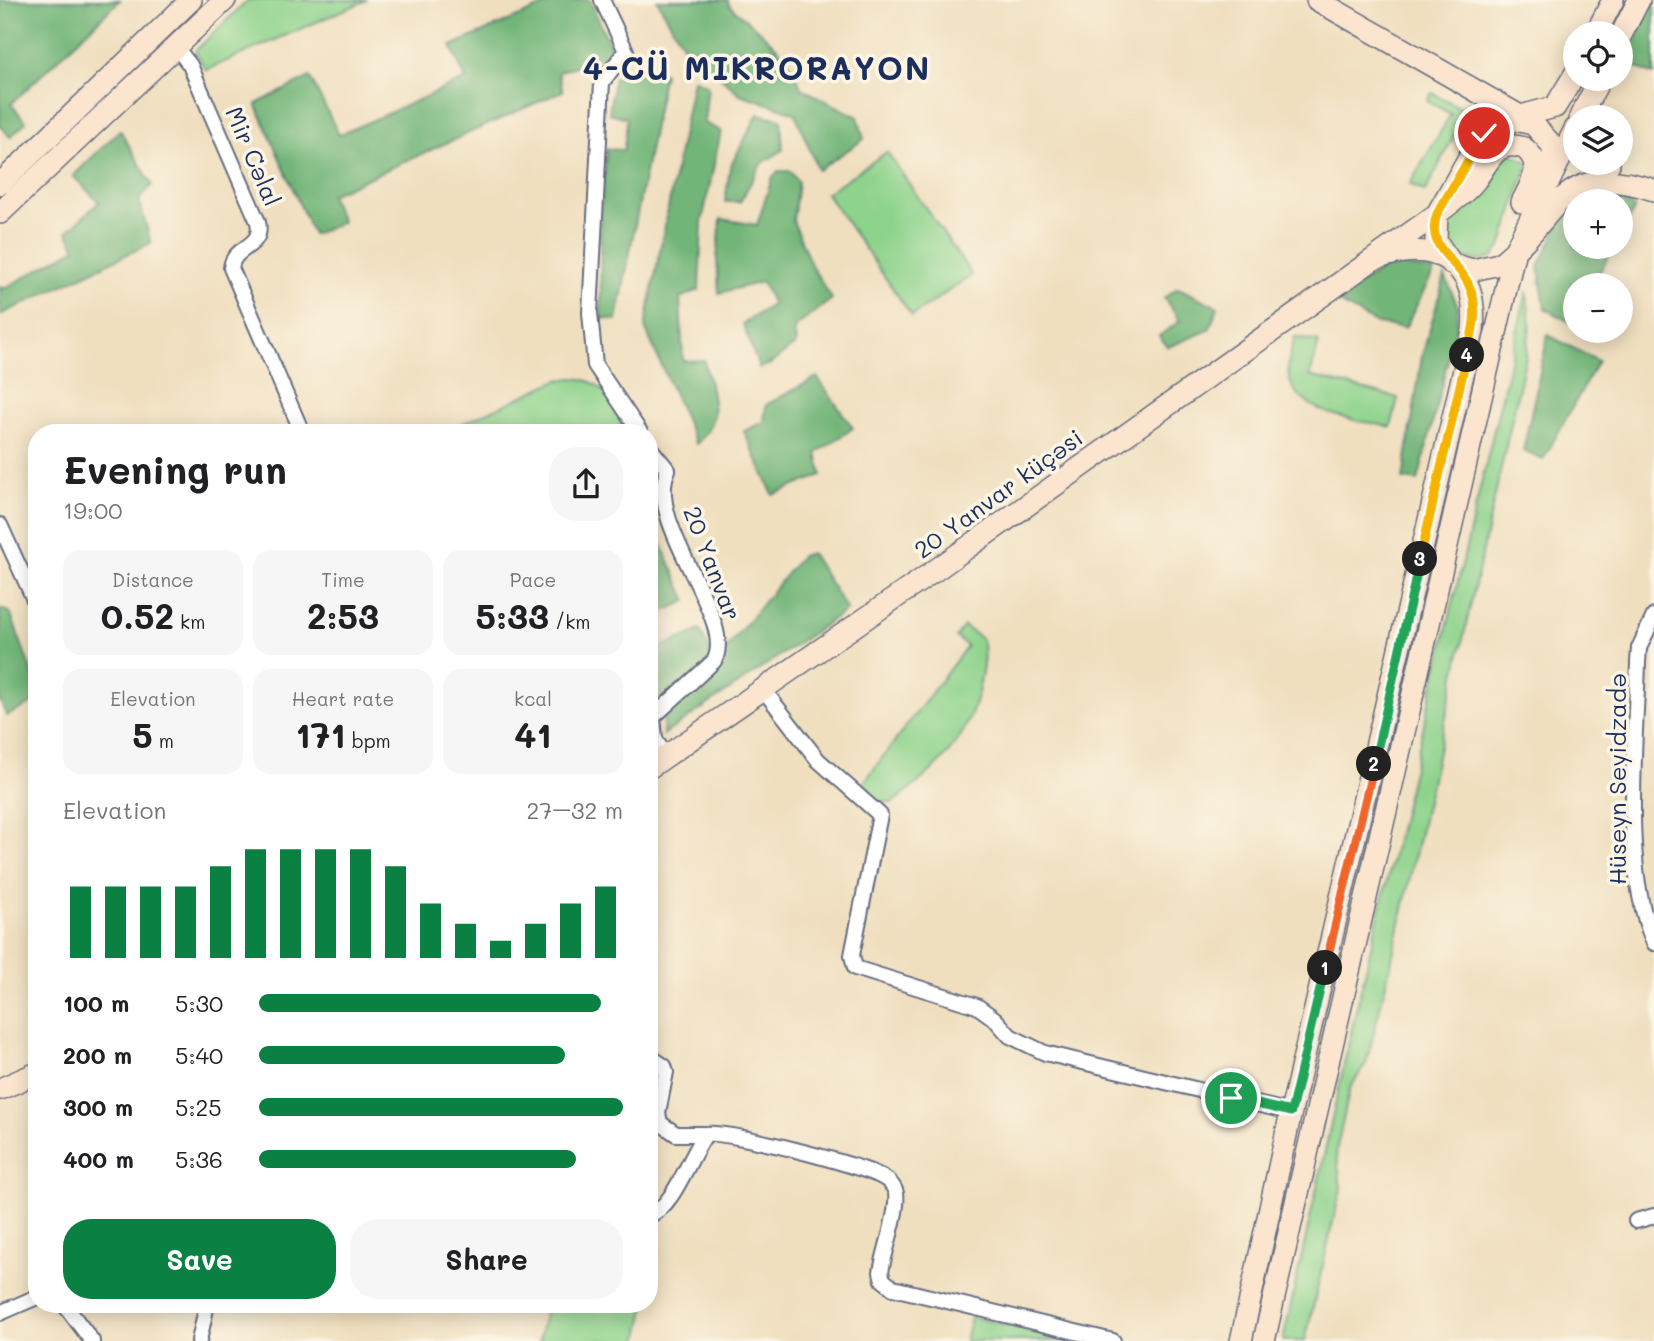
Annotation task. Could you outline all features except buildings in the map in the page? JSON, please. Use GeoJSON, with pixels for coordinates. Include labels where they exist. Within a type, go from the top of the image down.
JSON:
{"type":"FeatureCollection","features":[{"type":"Feature","properties":{"kind":"street"},"geometry":{"type":"LineString","coordinates":[[0,184],[191,0]]}},
{"type":"Feature","properties":{"kind":"street"},"geometry":{"type":"LineString","coordinates":[[0,214],[225,0]]}},
{"type":"Feature","properties":{"kind":"street"},"geometry":{"type":"LineString","coordinates":[[602,0],[626,51],[602,82],[590,313],[595,365],[635,424]]}},
{"type":"Feature","properties":{"kind":"street"},"geometry":{"type":"LineString","coordinates":[[1317,0],[1526,120],[1553,146],[1555,159],[1550,178]]}},
{"type":"Feature","properties":{"kind":"street"},"geometry":{"type":"LineString","coordinates":[[1602,21],[1613,0]]}},
{"type":"Feature","properties":{"kind":"street"},"geometry":{"type":"LineString","coordinates":[[1628,21],[1639,0]]}},
{"type":"Feature","properties":{"kind":"street","name":"Mir Cəlal"},"geometry":{"type":"LineString","coordinates":[[175,46],[190,65],[258,222],[259,235],[255,243],[236,254],[231,268],[299,424]]}},
{"type":"Feature","properties":{"kind":"street"},"geometry":{"type":"LineString","coordinates":[[1459,82],[1482,112],[1488,131]]}},
{"type":"Feature","properties":{"kind":"street"},"geometry":{"type":"LineString","coordinates":[[1526,120],[1555,107],[1565,91]]}},
{"type":"Feature","properties":{"kind":"street"},"geometry":{"type":"LineString","coordinates":[[1241,1341],[1291,1112],[1473,331],[1472,292],[1461,272],[1436,241],[1437,214],[1488,131],[1516,120],[1563,126]]}},
{"type":"Feature","properties":{"kind":"street","name":"20 Yanvar küçəsi"},"geometry":{"type":"LineString","coordinates":[[658,762],[940,567],[1437,214],[1471,186],[1500,148],[1512,145],[1524,148],[1533,158],[1536,174],[1520,210],[1515,250]]}},
{"type":"Feature","properties":{"kind":"street"},"geometry":{"type":"LineString","coordinates":[[1264,1341],[1515,250],[1563,154]]}},
{"type":"Feature","properties":{"kind":"street"},"geometry":{"type":"LineString","coordinates":[[1628,175],[1654,190]]}},
{"type":"Feature","properties":{"kind":"street"},"geometry":{"type":"LineString","coordinates":[[1375,258],[1412,250],[1433,253],[1463,269],[1484,270],[1499,264],[1515,250],[1575,187],[1587,182],[1612,180],[1654,190]]}},
{"type":"Feature","properties":{"kind":"street","name":"20 Yanvar"},"geometry":{"type":"LineString","coordinates":[[658,458],[668,470],[663,496],[681,552],[698,584],[719,649],[713,661],[658,713]]}},
{"type":"Feature","properties":{"kind":"street"},"geometry":{"type":"LineString","coordinates":[[0,525],[28,587]]}},
{"type":"Feature","properties":{"kind":"street","name":"Hüseyn Seyidzadə"},"geometry":{"type":"LineString","coordinates":[[1654,616],[1639,648],[1635,863],[1637,888],[1654,943]]}},
{"type":"Feature","properties":{"kind":"street"},"geometry":{"type":"LineString","coordinates":[[763,689],[818,760],[880,815],[852,955],[855,968],[977,1006],[995,1019],[1010,1036],[1045,1052],[1207,1092]]}},
{"type":"Feature","properties":{"kind":"street"},"geometry":{"type":"LineString","coordinates":[[658,1062],[664,1066],[666,1072],[658,1113],[660,1124],[676,1134],[723,1133],[888,1180],[896,1192],[881,1272],[883,1280],[893,1289],[1113,1341]]}},
{"type":"Feature","properties":{"kind":"street"},"geometry":{"type":"LineString","coordinates":[[0,1089],[28,1077]]}},
{"type":"Feature","properties":{"kind":"street"},"geometry":{"type":"LineString","coordinates":[[1231,1098],[1291,1112]]}},
{"type":"Feature","properties":{"kind":"street"},"geometry":{"type":"LineString","coordinates":[[658,1213],[668,1202],[692,1153],[706,1134]]}},
{"type":"Feature","properties":{"kind":"street"},"geometry":{"type":"LineString","coordinates":[[1636,1221],[1654,1216]]}},
{"type":"Feature","properties":{"kind":"street"},"geometry":{"type":"LineString","coordinates":[[0,1313],[28,1301]]}},
{"type":"Feature","properties":{"kind":"street"},"geometry":{"type":"LineString","coordinates":[[71,1313],[92,1341]]}},
{"type":"Feature","properties":{"kind":"street"},"geometry":{"type":"LineString","coordinates":[[199,1341],[205,1313]]}},
{"type":"Feature","properties":{"kind":"green space"},"geometry":{"type":"Polygon","coordinates":[[[0,0],[120,0],[11,104],[26,122],[10,137],[0,125],[0,0]]]}},
{"type":"Feature","properties":{"kind":"green space"},"geometry":{"type":"Polygon","coordinates":[[[248,0],[367,0],[206,70],[195,51],[248,0]]]}},
{"type":"Feature","properties":{"kind":"green space"},"geometry":{"type":"Polygon","coordinates":[[[557,0],[590,0],[613,53],[558,72],[563,91],[330,195],[342,222],[313,235],[256,104],[310,77],[339,135],[466,79],[451,46],[557,0]]]}},
{"type":"Feature","properties":{"kind":"green space"},"geometry":{"type":"Polygon","coordinates":[[[657,0],[728,0],[729,5],[781,52],[801,88],[858,117],[864,139],[818,170],[795,113],[740,94],[683,45],[657,0]]]}},
{"type":"Feature","properties":{"kind":"green space"},"geometry":{"type":"Polygon","coordinates":[[[1654,0],[1654,75],[1633,66],[1633,43],[1654,0]]]}},
{"type":"Feature","properties":{"kind":"green space"},"geometry":{"type":"Polygon","coordinates":[[[628,73],[664,73],[617,320],[601,318],[600,215],[607,149],[624,150],[627,118],[609,113],[614,78],[628,73]]]}},
{"type":"Feature","properties":{"kind":"green space"},"geometry":{"type":"Polygon","coordinates":[[[693,79],[708,86],[704,123],[721,131],[702,222],[699,290],[680,298],[683,361],[704,360],[714,405],[710,425],[696,444],[645,328],[693,79]]]}},
{"type":"Feature","properties":{"kind":"green space"},"geometry":{"type":"Polygon","coordinates":[[[1432,93],[1461,108],[1465,115],[1425,192],[1410,184],[1451,114],[1427,101],[1432,93]]]}},
{"type":"Feature","properties":{"kind":"green space"},"geometry":{"type":"Polygon","coordinates":[[[758,114],[781,119],[783,150],[761,164],[740,202],[725,202],[730,167],[758,114]]]}},
{"type":"Feature","properties":{"kind":"green space"},"geometry":{"type":"Polygon","coordinates":[[[120,130],[152,185],[139,200],[151,243],[0,315],[0,286],[3,289],[76,248],[67,232],[99,202],[73,176],[120,130]]]}},
{"type":"Feature","properties":{"kind":"green space"},"geometry":{"type":"Polygon","coordinates":[[[887,152],[972,275],[912,316],[826,193],[887,152]]]}},
{"type":"Feature","properties":{"kind":"green space"},"geometry":{"type":"Polygon","coordinates":[[[1510,152],[1528,163],[1502,244],[1493,257],[1480,261],[1461,257],[1448,243],[1452,218],[1479,179],[1510,152]]]}},
{"type":"Feature","properties":{"kind":"green space"},"geometry":{"type":"Polygon","coordinates":[[[778,171],[790,171],[798,182],[793,221],[811,265],[832,299],[794,328],[796,344],[770,364],[759,368],[743,324],[773,304],[762,282],[719,293],[717,259],[721,219],[757,225],[772,178],[778,171]]]}},
{"type":"Feature","properties":{"kind":"green space"},"geometry":{"type":"Polygon","coordinates":[[[1563,217],[1563,259],[1607,259],[1599,273],[1563,273],[1563,318],[1545,309],[1539,266],[1563,217]]]}},
{"type":"Feature","properties":{"kind":"green space"},"geometry":{"type":"Polygon","coordinates":[[[1399,265],[1434,271],[1405,328],[1377,324],[1336,301],[1384,268],[1399,265]]]}},
{"type":"Feature","properties":{"kind":"green space"},"geometry":{"type":"Polygon","coordinates":[[[1445,276],[1458,307],[1456,328],[1418,481],[1403,479],[1422,356],[1445,276]]]}},
{"type":"Feature","properties":{"kind":"green space"},"geometry":{"type":"Polygon","coordinates":[[[1178,288],[1218,307],[1209,330],[1168,347],[1159,336],[1180,321],[1164,298],[1178,288]]]}},
{"type":"Feature","properties":{"kind":"green space"},"geometry":{"type":"Polygon","coordinates":[[[1527,291],[1530,325],[1526,356],[1391,963],[1366,1064],[1350,1088],[1336,1152],[1341,1188],[1305,1341],[1283,1341],[1355,1015],[1527,291]]]}},
{"type":"Feature","properties":{"kind":"green space"},"geometry":{"type":"Polygon","coordinates":[[[1548,335],[1598,361],[1543,460],[1523,451],[1548,335]]]}},
{"type":"Feature","properties":{"kind":"green space"},"geometry":{"type":"Polygon","coordinates":[[[1295,337],[1319,342],[1310,376],[1398,398],[1391,427],[1328,413],[1312,406],[1300,396],[1291,384],[1288,369],[1295,337]]]}},
{"type":"Feature","properties":{"kind":"green space"},"geometry":{"type":"Polygon","coordinates":[[[817,377],[853,428],[817,453],[822,475],[773,495],[744,431],[764,422],[766,405],[817,377]]]}},
{"type":"Feature","properties":{"kind":"green space"},"geometry":{"type":"Polygon","coordinates":[[[582,379],[600,388],[613,402],[620,424],[462,424],[558,380],[582,379]]]}},
{"type":"Feature","properties":{"kind":"green space"},"geometry":{"type":"Polygon","coordinates":[[[658,537],[687,601],[658,614],[658,537]]]}},
{"type":"Feature","properties":{"kind":"green space"},"geometry":{"type":"Polygon","coordinates":[[[811,553],[847,610],[663,735],[664,712],[658,705],[658,649],[700,630],[713,656],[721,655],[801,556],[811,553]]]}},
{"type":"Feature","properties":{"kind":"green space"},"geometry":{"type":"Polygon","coordinates":[[[0,609],[10,612],[28,662],[28,706],[7,716],[0,701],[0,609]]]}},
{"type":"Feature","properties":{"kind":"green space"},"geometry":{"type":"Polygon","coordinates":[[[964,626],[982,639],[984,652],[979,688],[966,725],[947,754],[908,791],[892,803],[873,800],[841,772],[861,786],[967,646],[956,637],[964,626]]]}},
{"type":"Feature","properties":{"kind":"green space"},"geometry":{"type":"Polygon","coordinates":[[[545,1313],[644,1313],[638,1341],[539,1341],[545,1313]]]}},
{"type":"Feature","properties":{"kind":"green space"},"geometry":{"type":"Polygon","coordinates":[[[971,1317],[1071,1341],[965,1341],[971,1317]]]}},
{"type":"Feature","properties":{"kind":"tunnel"},"geometry":{"type":"LineString","coordinates":[[1207,1092],[1231,1098]]}},
{"type":"Feature","properties":{"kind":"district","name":"4-CÜ MIKRORAYON"},"geometry":{"type":"Point","coordinates":[757,67]}},
{"type":"Feature","properties":{"kind":"route"},"geometry":{"type":"LineString","coordinates":[[1231,1098],[1291,1112],[1293,1105],[1473,331],[1472,292],[1461,272],[1438,247],[1434,234],[1435,219],[1484,133]]}}]}
